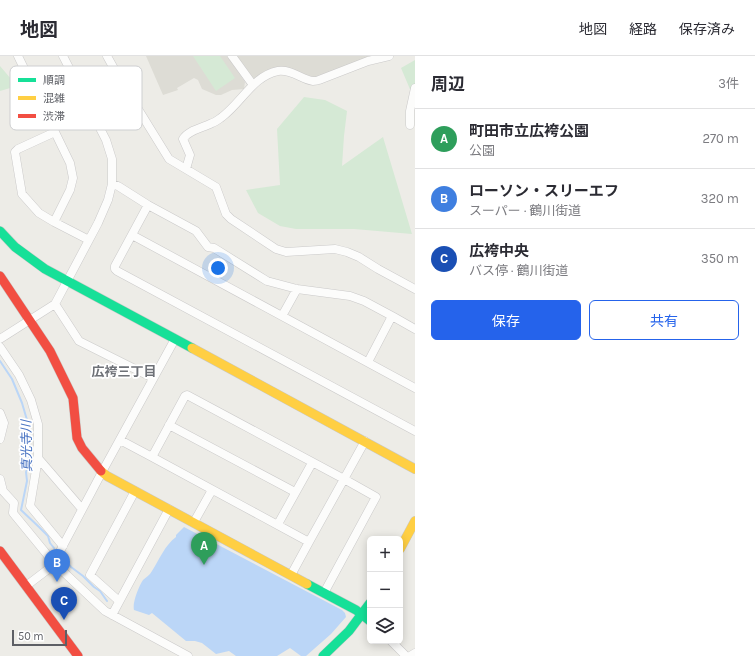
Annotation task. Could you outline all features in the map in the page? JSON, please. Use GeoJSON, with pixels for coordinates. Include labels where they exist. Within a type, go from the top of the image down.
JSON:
{"type":"FeatureCollection","features":[{"type":"Feature","properties":{"kind":"street"},"geometry":{"type":"LineString","coordinates":[[18,56],[23,66]]}},
{"type":"Feature","properties":{"kind":"street"},"geometry":{"type":"LineString","coordinates":[[63,56],[68,66]]}},
{"type":"Feature","properties":{"kind":"street"},"geometry":{"type":"LineString","coordinates":[[107,56],[113,66]]}},
{"type":"Feature","properties":{"kind":"street"},"geometry":{"type":"LineString","coordinates":[[232,56],[253,85]]}},
{"type":"Feature","properties":{"kind":"street"},"geometry":{"type":"LineString","coordinates":[[186,169],[190,155],[183,139],[185,136],[213,123],[224,115],[261,78],[270,73],[280,71],[292,73],[313,81],[319,80],[368,61],[388,56]]}},
{"type":"Feature","properties":{"kind":"street"},"geometry":{"type":"LineString","coordinates":[[410,125],[410,111],[415,88]]}},
{"type":"Feature","properties":{"kind":"street"},"geometry":{"type":"LineString","coordinates":[[142,115],[169,159],[216,187],[226,214],[231,219],[276,249],[286,252],[335,249],[347,252],[359,257],[415,290]]}},
{"type":"Feature","properties":{"kind":"street"},"geometry":{"type":"LineString","coordinates":[[0,339],[55,304],[98,223],[108,200],[112,184],[112,159],[106,140],[101,130]]}},
{"type":"Feature","properties":{"kind":"street"},"geometry":{"type":"LineString","coordinates":[[54,222],[70,190],[73,178],[70,163],[55,132],[18,149],[15,152],[22,194],[39,213],[54,222],[89,240]]}},
{"type":"Feature","properties":{"kind":"street"},"geometry":{"type":"LineString","coordinates":[[112,184],[196,231],[208,247],[214,248],[267,281],[297,289],[350,296],[364,301],[415,329]]}},
{"type":"Feature","properties":{"kind":"street"},"geometry":{"type":"LineString","coordinates":[[148,205],[115,266],[117,271],[415,431]]}},
{"type":"Feature","properties":{"kind":"street"},"geometry":{"type":"LineString","coordinates":[[0,231],[22,252],[45,269],[415,468]]}},
{"type":"Feature","properties":{"kind":"street"},"geometry":{"type":"LineString","coordinates":[[132,235],[415,388]]}},
{"type":"Feature","properties":{"kind":"street"},"geometry":{"type":"LineString","coordinates":[[0,276],[50,351],[73,398],[77,438],[82,448],[102,472],[324,593],[367,618]]}},
{"type":"Feature","properties":{"kind":"street"},"geometry":{"type":"LineString","coordinates":[[282,316],[297,289]]}},
{"type":"Feature","properties":{"kind":"street"},"geometry":{"type":"LineString","coordinates":[[55,304],[79,341],[153,378]]}},
{"type":"Feature","properties":{"kind":"street"},"geometry":{"type":"LineString","coordinates":[[368,362],[392,316]]}},
{"type":"Feature","properties":{"kind":"street"},"geometry":{"type":"LineString","coordinates":[[26,586],[54,563],[175,339]]}},
{"type":"Feature","properties":{"kind":"street"},"geometry":{"type":"LineString","coordinates":[[0,346],[19,375],[31,400],[38,424],[38,458],[30,506],[63,546]]}},
{"type":"Feature","properties":{"kind":"street"},"geometry":{"type":"LineString","coordinates":[[152,457],[185,396],[187,395],[376,497],[324,593]]}},
{"type":"Feature","properties":{"kind":"street"},"geometry":{"type":"LineString","coordinates":[[0,413],[4,423],[0,439]]}},
{"type":"Feature","properties":{"kind":"street"},"geometry":{"type":"LineString","coordinates":[[169,425],[295,492]]}},
{"type":"Feature","properties":{"kind":"street"},"geometry":{"type":"LineString","coordinates":[[120,440],[309,542]]}},
{"type":"Feature","properties":{"kind":"street"},"geometry":{"type":"LineString","coordinates":[[291,575],[365,441]]}},
{"type":"Feature","properties":{"kind":"street"},"geometry":{"type":"LineString","coordinates":[[38,458],[82,509]]}},
{"type":"Feature","properties":{"kind":"street"},"geometry":{"type":"LineString","coordinates":[[278,524],[312,462]]}},
{"type":"Feature","properties":{"kind":"street"},"geometry":{"type":"LineString","coordinates":[[0,479],[3,491],[14,503],[13,513],[54,563],[105,612],[188,656]]}},
{"type":"Feature","properties":{"kind":"street"},"geometry":{"type":"LineString","coordinates":[[194,522],[212,490]]}},
{"type":"Feature","properties":{"kind":"street"},"geometry":{"type":"LineString","coordinates":[[119,600],[90,575],[135,491]]}},
{"type":"Feature","properties":{"kind":"street"},"geometry":{"type":"LineString","coordinates":[[112,615],[169,509]]}},
{"type":"Feature","properties":{"kind":"street"},"geometry":{"type":"LineString","coordinates":[[403,543],[415,521]]}},
{"type":"Feature","properties":{"kind":"street"},"geometry":{"type":"LineString","coordinates":[[0,551],[78,656]]}},
{"type":"Feature","properties":{"kind":"street"},"geometry":{"type":"LineString","coordinates":[[323,656],[347,634],[367,608]]}},
{"type":"Feature","properties":{"kind":"street"},"geometry":{"type":"LineString","coordinates":[[394,644],[406,656]]}},
{"type":"Feature","properties":{"kind":"street"},"geometry":{"type":"LineString","coordinates":[[410,656],[415,653]]}},
{"type":"Feature","properties":{"kind":"shaded area"},"geometry":{"type":"Polygon","coordinates":[[[146,56],[227,56],[245,82],[244,89],[232,90],[221,95],[216,95],[202,89],[198,80],[194,78],[177,88],[178,90],[163,95],[146,56]]]}},
{"type":"Feature","properties":{"kind":"shaded area"},"geometry":{"type":"Polygon","coordinates":[[[235,56],[368,57],[315,78],[308,77],[294,70],[252,80],[235,56]]]}},
{"type":"Feature","properties":{"kind":"green space"},"geometry":{"type":"Polygon","coordinates":[[[193,56],[220,56],[235,78],[216,91],[193,56]]]}},
{"type":"Feature","properties":{"kind":"green space"},"geometry":{"type":"Polygon","coordinates":[[[415,60],[415,101],[401,68],[415,60]]]}},
{"type":"Feature","properties":{"kind":"green space"},"geometry":{"type":"Polygon","coordinates":[[[0,66],[10,78],[10,88],[0,91],[0,66]]]}},
{"type":"Feature","properties":{"kind":"green space"},"geometry":{"type":"Polygon","coordinates":[[[304,97],[325,100],[347,111],[342,166],[383,137],[412,234],[354,229],[296,229],[280,226],[258,213],[246,190],[280,185],[277,129],[304,97]]]}},
{"type":"Feature","properties":{"kind":"water"},"geometry":{"type":"Polygon","coordinates":[[[184,527],[342,610],[346,617],[331,634],[306,656],[301,656],[290,648],[277,656],[236,656],[229,651],[216,654],[202,643],[186,641],[152,613],[149,615],[134,610],[136,595],[143,580],[149,575],[165,548],[184,527]]]}},
{"type":"Feature","properties":{"kind":"waterway","name":"真光寺川"},"geometry":{"type":"LineString","coordinates":[[0,361],[12,379],[27,420],[29,464],[26,472],[27,481],[21,510],[48,536],[50,543],[54,548]]}},
{"type":"Feature","properties":{"kind":"waterway","name":"真光寺川"},"geometry":{"type":"LineString","coordinates":[[64,559],[71,567],[100,591],[107,601]]}},
{"type":"Feature","properties":{"kind":"traffic: fast"},"geometry":{"type":"LineString","coordinates":[[0,231],[15,247],[45,269],[192,348]]}},
{"type":"Feature","properties":{"kind":"traffic: fast"},"geometry":{"type":"LineString","coordinates":[[307,584],[356,610],[367,619]]}},
{"type":"Feature","properties":{"kind":"traffic: fast"},"geometry":{"type":"LineString","coordinates":[[323,656],[349,631],[367,607]]}},
{"type":"Feature","properties":{"kind":"traffic: slow"},"geometry":{"type":"LineString","coordinates":[[192,348],[415,469]]}},
{"type":"Feature","properties":{"kind":"traffic: slow"},"geometry":{"type":"LineString","coordinates":[[101,471],[107,476],[307,584]]}},
{"type":"Feature","properties":{"kind":"traffic: slow"},"geometry":{"type":"LineString","coordinates":[[403,543],[415,521]]}},
{"type":"Feature","properties":{"kind":"traffic: jam"},"geometry":{"type":"LineString","coordinates":[[0,276],[50,351],[73,398],[77,438],[82,448],[101,471]]}},
{"type":"Feature","properties":{"kind":"traffic: jam"},"geometry":{"type":"LineString","coordinates":[[0,551],[78,656]]}},
{"type":"Feature","properties":{"kind":"place","name":"町田市立広袴公園"},"geometry":{"type":"Point","coordinates":[204,565]}},
{"type":"Feature","properties":{"kind":"place","name":"ローソン・スリーエフ"},"geometry":{"type":"Point","coordinates":[57,582]}},
{"type":"Feature","properties":{"kind":"place","name":"広袴中央"},"geometry":{"type":"Point","coordinates":[64,620]}},
{"type":"Feature","properties":{"kind":"district","name":"広袴三丁目"},"geometry":{"type":"Point","coordinates":[124,371]}}]}
